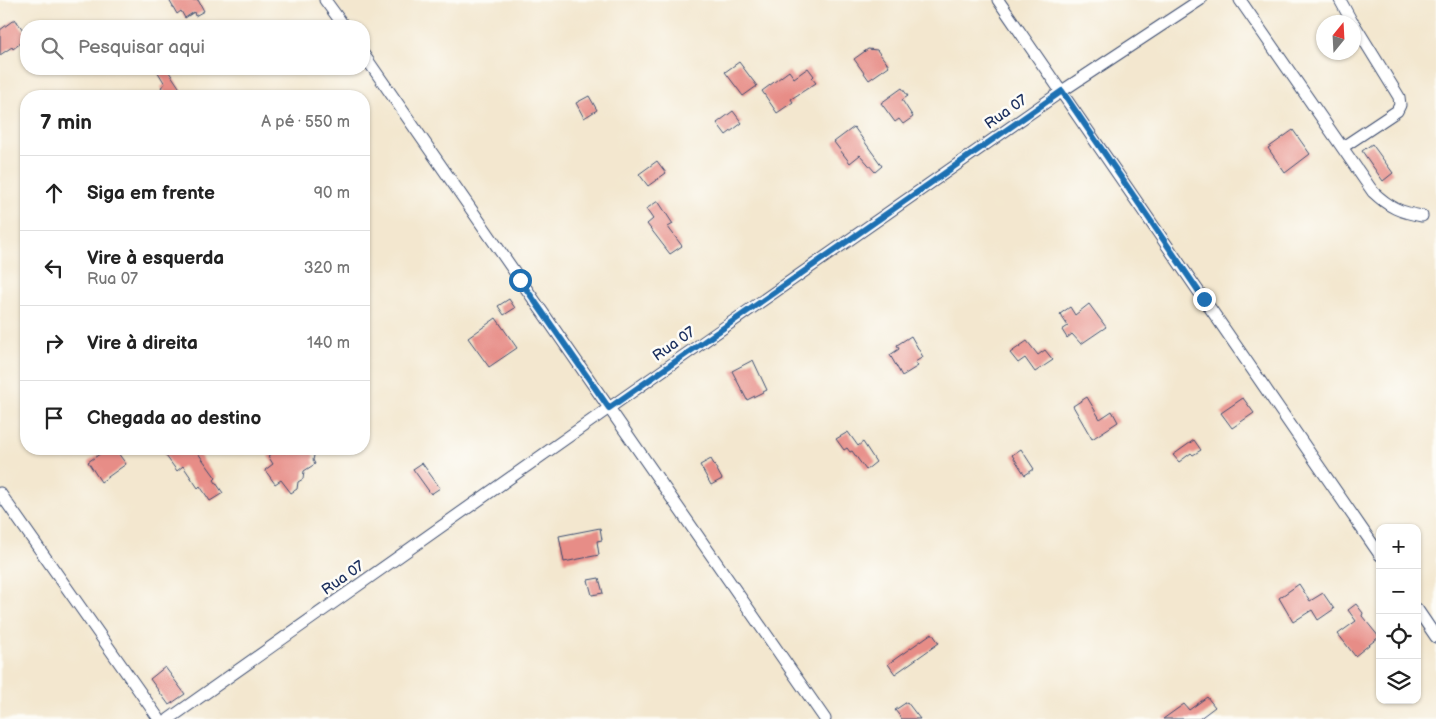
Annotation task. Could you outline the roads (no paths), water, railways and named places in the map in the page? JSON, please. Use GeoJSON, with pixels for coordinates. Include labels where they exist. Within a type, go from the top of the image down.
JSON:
{"type":"FeatureCollection","features":[{"type":"Feature","properties":{"kind":"street"},"geometry":{"type":"LineString","coordinates":[[326,0],[340,20]]}},
{"type":"Feature","properties":{"kind":"street"},"geometry":{"type":"LineString","coordinates":[[998,0],[1376,549]]}},
{"type":"Feature","properties":{"kind":"street","name":"Rua 07"},"geometry":{"type":"LineString","coordinates":[[169,719],[1062,91],[1200,0]]}},
{"type":"Feature","properties":{"kind":"street"},"geometry":{"type":"LineString","coordinates":[[1240,0],[1373,192],[1388,206],[1404,213],[1422,216]]}},
{"type":"Feature","properties":{"kind":"street"},"geometry":{"type":"LineString","coordinates":[[1340,0],[1348,15]]}},
{"type":"Feature","properties":{"kind":"street"},"geometry":{"type":"LineString","coordinates":[[1343,147],[1397,112],[1400,105],[1399,97],[1361,36]]}},
{"type":"Feature","properties":{"kind":"street"},"geometry":{"type":"LineString","coordinates":[[370,64],[825,719]]}},
{"type":"Feature","properties":{"kind":"street"},"geometry":{"type":"LineString","coordinates":[[0,493],[159,719]]}},
{"type":"Feature","properties":{"kind":"street"},"geometry":{"type":"LineString","coordinates":[[1420,614],[1436,637]]}}]}
